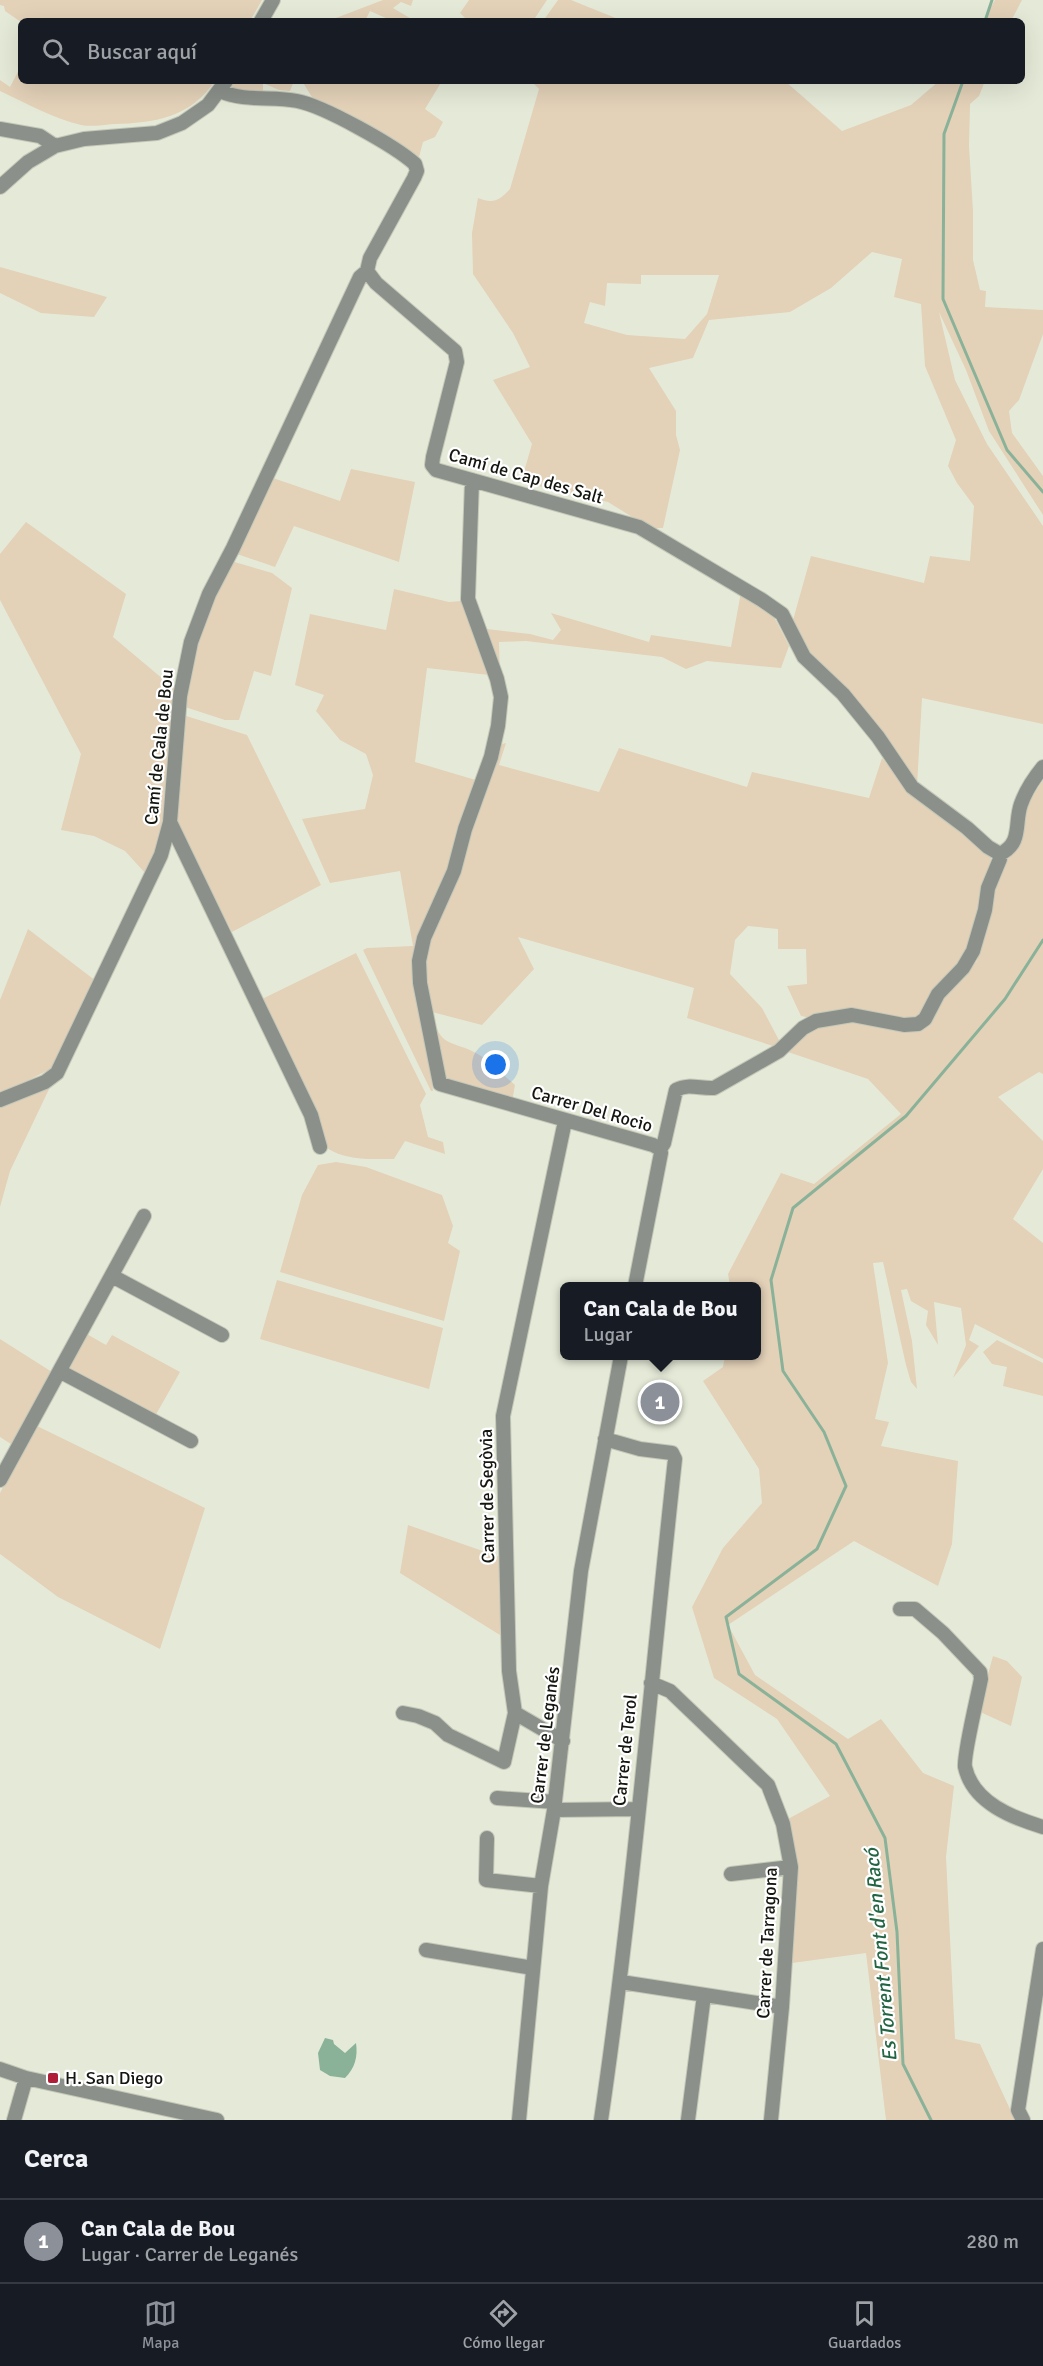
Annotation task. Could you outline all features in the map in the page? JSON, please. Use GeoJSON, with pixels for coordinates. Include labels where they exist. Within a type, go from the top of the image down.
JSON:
{"type":"FeatureCollection","features":[{"type":"Feature","properties":{"kind":"street"},"geometry":{"type":"LineString","coordinates":[[263,18],[273,0]]}},
{"type":"Feature","properties":{"kind":"street"},"geometry":{"type":"LineString","coordinates":[[0,187],[28,162],[55,146],[84,139],[157,133],[197,114],[223,86],[232,97],[298,101],[338,118],[415,164],[417,171],[414,178],[370,258],[367,271]]}},
{"type":"Feature","properties":{"kind":"street"},"geometry":{"type":"LineString","coordinates":[[0,129],[40,136],[55,146]]}},
{"type":"Feature","properties":{"kind":"street","name":"Camí de Cap des Salt"},"geometry":{"type":"LineString","coordinates":[[367,271],[376,283],[455,351],[457,362],[432,465],[442,472],[639,527],[762,600],[782,614],[804,657],[843,694],[878,737],[912,787],[1000,854]]}},
{"type":"Feature","properties":{"kind":"street","name":"Camí de Cala de Bou"},"geometry":{"type":"LineString","coordinates":[[0,1100],[45,1082],[57,1073],[161,855],[170,822],[180,696],[191,642],[209,594],[233,548],[360,277],[367,271]]}},
{"type":"Feature","properties":{"kind":"street","name":"Carrer Del Rocio"},"geometry":{"type":"LineString","coordinates":[[472,480],[468,599],[497,679],[501,697],[498,726],[491,757],[465,830],[454,871],[424,938],[419,961],[420,983],[440,1084],[653,1145],[660,1151]]}},
{"type":"Feature","properties":{"kind":"street"},"geometry":{"type":"LineString","coordinates":[[636,1282],[660,1151],[664,1143],[676,1090],[691,1085],[704,1089],[714,1088],[779,1051],[803,1028],[816,1021],[852,1015],[911,1024],[918,1024],[925,1019],[938,994],[963,968],[973,951],[985,910],[988,888],[1000,854],[1008,850],[1014,841],[1020,806],[1030,784],[1043,767]]}},
{"type":"Feature","properties":{"kind":"street"},"geometry":{"type":"LineString","coordinates":[[170,822],[311,1116],[320,1147]]}},
{"type":"Feature","properties":{"kind":"street","name":"Carrer de Segòvia"},"geometry":{"type":"LineString","coordinates":[[403,1713],[435,1723],[448,1735],[504,1762],[515,1713],[509,1671],[503,1416],[565,1121]]}},
{"type":"Feature","properties":{"kind":"street"},"geometry":{"type":"LineString","coordinates":[[0,1480],[61,1372],[144,1216]]}},
{"type":"Feature","properties":{"kind":"street"},"geometry":{"type":"LineString","coordinates":[[112,1276],[222,1335]]}},
{"type":"Feature","properties":{"kind":"street","name":"Carrer de Leganés"},"geometry":{"type":"LineString","coordinates":[[519,2120],[541,1886],[555,1806],[581,1571],[620,1360]]}},
{"type":"Feature","properties":{"kind":"street"},"geometry":{"type":"LineString","coordinates":[[61,1372],[191,1441]]}},
{"type":"Feature","properties":{"kind":"street","name":"Carrer de Terol"},"geometry":{"type":"LineString","coordinates":[[601,2120],[621,1982],[637,1809],[675,1459],[672,1453],[640,1449],[605,1439]]}},
{"type":"Feature","properties":{"kind":"street"},"geometry":{"type":"LineString","coordinates":[[900,1609],[915,1609],[943,1633],[980,1672],[981,1679],[965,1766],[975,1789],[1011,1817],[1043,1827]]}},
{"type":"Feature","properties":{"kind":"street","name":"Carrer de Tarragona"},"geometry":{"type":"LineString","coordinates":[[651,1683],[670,1691],[768,1785],[783,1824],[791,1868],[783,2007],[771,2120]]}},
{"type":"Feature","properties":{"kind":"street"},"geometry":{"type":"LineString","coordinates":[[515,1713],[563,1741]]}},
{"type":"Feature","properties":{"kind":"street"},"geometry":{"type":"LineString","coordinates":[[497,1798],[555,1806],[637,1809]]}},
{"type":"Feature","properties":{"kind":"street"},"geometry":{"type":"LineString","coordinates":[[487,1838],[486,1880],[541,1886]]}},
{"type":"Feature","properties":{"kind":"street"},"geometry":{"type":"LineString","coordinates":[[731,1874],[791,1868]]}},
{"type":"Feature","properties":{"kind":"street"},"geometry":{"type":"LineString","coordinates":[[1023,2120],[1018,2110],[1043,1949]]}},
{"type":"Feature","properties":{"kind":"street"},"geometry":{"type":"LineString","coordinates":[[426,1950],[533,1968]]}},
{"type":"Feature","properties":{"kind":"street"},"geometry":{"type":"LineString","coordinates":[[621,1982],[783,2007]]}},
{"type":"Feature","properties":{"kind":"street"},"geometry":{"type":"LineString","coordinates":[[688,2120],[704,1995]]}},
{"type":"Feature","properties":{"kind":"street"},"geometry":{"type":"LineString","coordinates":[[0,2069],[26,2078],[217,2120]]}},
{"type":"Feature","properties":{"kind":"street"},"geometry":{"type":"LineString","coordinates":[[14,2120],[26,2078]]}},
{"type":"Feature","properties":{"kind":"shaded area"},"geometry":{"type":"Polygon","coordinates":[[[0,0],[262,0],[252,18],[18,18],[18,20],[0,5],[0,0]]]}},
{"type":"Feature","properties":{"kind":"shaded area"},"geometry":{"type":"Polygon","coordinates":[[[383,0],[413,0],[411,6],[401,2],[393,8],[410,18],[386,18],[370,11],[366,18],[336,18],[383,0]]]}},
{"type":"Feature","properties":{"kind":"shaded area"},"geometry":{"type":"Polygon","coordinates":[[[469,0],[547,0],[535,18],[465,18],[460,13],[469,0]]]}},
{"type":"Feature","properties":{"kind":"shaded area"},"geometry":{"type":"Polygon","coordinates":[[[558,0],[571,0],[616,18],[545,18],[558,0]]]}},
{"type":"Feature","properties":{"kind":"shaded area"},"geometry":{"type":"Polygon","coordinates":[[[995,0],[1022,0],[1013,18],[985,18],[995,0]]]}},
{"type":"Feature","properties":{"kind":"shaded area"},"geometry":{"type":"Polygon","coordinates":[[[18,72],[18,84],[212,84],[194,103],[170,116],[143,122],[97,126],[85,126],[50,115],[0,91],[0,80],[10,87],[18,72]]]}},
{"type":"Feature","properties":{"kind":"shaded area"},"geometry":{"type":"Polygon","coordinates":[[[233,84],[263,84],[263,95],[233,92],[233,84]]]}},
{"type":"Feature","properties":{"kind":"shaded area"},"geometry":{"type":"Polygon","coordinates":[[[265,84],[293,84],[290,91],[279,90],[265,84]]]}},
{"type":"Feature","properties":{"kind":"shaded area"},"geometry":{"type":"Polygon","coordinates":[[[304,84],[440,84],[425,109],[443,122],[435,137],[423,142],[419,157],[414,157],[315,102],[304,84]]]}},
{"type":"Feature","properties":{"kind":"shaded area"},"geometry":{"type":"Polygon","coordinates":[[[534,84],[788,84],[842,131],[911,105],[936,84],[984,84],[979,96],[970,104],[969,146],[973,260],[980,290],[986,291],[985,307],[1043,310],[1043,334],[1019,400],[1009,411],[1012,433],[1043,476],[1043,515],[989,431],[966,370],[939,312],[955,380],[987,444],[1043,526],[1043,724],[922,698],[917,786],[810,658],[793,620],[811,556],[924,583],[930,556],[970,561],[974,506],[948,466],[956,440],[925,366],[921,304],[894,297],[902,259],[872,252],[831,288],[790,312],[709,320],[693,358],[649,368],[676,411],[676,435],[680,450],[663,528],[650,528],[608,502],[521,482],[532,444],[493,380],[530,367],[513,333],[473,274],[472,233],[478,198],[488,201],[496,200],[510,189],[539,89],[534,84]],[[641,275],[641,284],[607,283],[605,306],[590,302],[584,323],[627,335],[685,339],[707,314],[719,275],[641,275]]]}},
{"type":"Feature","properties":{"kind":"shaded area"},"geometry":{"type":"Polygon","coordinates":[[[0,267],[107,297],[94,317],[41,313],[0,293],[0,267]]]}},
{"type":"Feature","properties":{"kind":"shaded area"},"geometry":{"type":"Polygon","coordinates":[[[351,469],[415,482],[399,562],[294,526],[275,567],[234,553],[273,478],[340,501],[351,469]]]}},
{"type":"Feature","properties":{"kind":"shaded area"},"geometry":{"type":"Polygon","coordinates":[[[26,522],[126,594],[113,637],[176,690],[162,832],[146,874],[125,851],[94,836],[61,830],[81,754],[0,600],[0,554],[26,522]]]}},
{"type":"Feature","properties":{"kind":"shaded area"},"geometry":{"type":"Polygon","coordinates":[[[231,561],[272,573],[292,588],[271,676],[254,671],[239,720],[225,720],[185,707],[194,644],[231,561]]]}},
{"type":"Feature","properties":{"kind":"shaded area"},"geometry":{"type":"Polygon","coordinates":[[[394,589],[449,602],[461,601],[489,675],[427,668],[415,762],[479,781],[452,863],[414,946],[433,1091],[363,950],[413,946],[400,871],[330,883],[302,819],[365,809],[373,775],[366,754],[340,740],[316,711],[324,695],[295,685],[310,614],[386,630],[394,589]]]}},
{"type":"Feature","properties":{"kind":"shaded area"},"geometry":{"type":"Polygon","coordinates":[[[741,592],[774,617],[789,646],[781,668],[707,661],[686,669],[662,657],[526,641],[499,642],[500,676],[474,603],[487,629],[530,634],[553,640],[561,630],[551,613],[649,642],[651,635],[731,647],[741,592]]]}},
{"type":"Feature","properties":{"kind":"shaded area"},"geometry":{"type":"Polygon","coordinates":[[[183,715],[247,735],[321,885],[232,932],[174,822],[183,715]]]}},
{"type":"Feature","properties":{"kind":"shaded area"},"geometry":{"type":"Polygon","coordinates":[[[506,743],[499,765],[599,792],[619,748],[747,787],[752,772],[869,798],[882,758],[910,792],[991,858],[993,865],[965,959],[925,1012],[916,1020],[811,1018],[801,1016],[787,986],[807,984],[806,949],[778,949],[778,929],[748,926],[735,940],[730,974],[762,1008],[780,1042],[776,1047],[687,1018],[694,988],[518,937],[534,969],[482,1025],[432,1012],[442,1037],[479,1055],[515,1085],[512,1102],[443,1082],[424,991],[427,940],[498,745],[506,743]]]}},
{"type":"Feature","properties":{"kind":"shaded area"},"geometry":{"type":"Polygon","coordinates":[[[1043,780],[1043,1074],[1039,1072],[998,1097],[1043,1141],[1043,1169],[1013,1219],[1043,1243],[1043,1359],[975,1324],[969,1340],[979,1346],[953,1378],[966,1345],[961,1308],[934,1302],[938,1345],[926,1325],[928,1311],[911,1301],[907,1289],[901,1290],[912,1341],[917,1389],[911,1382],[906,1365],[883,1262],[873,1263],[888,1363],[875,1419],[889,1422],[881,1446],[958,1461],[952,1544],[938,1586],[854,1541],[728,1625],[755,1675],[848,1739],[881,1719],[923,1773],[954,1786],[946,1857],[955,2039],[980,2044],[1015,2120],[886,2120],[866,1953],[792,1963],[796,1866],[788,1819],[830,1796],[777,1719],[714,1678],[692,1607],[723,1548],[762,1503],[759,1469],[703,1381],[723,1367],[724,1360],[761,1360],[761,1282],[729,1282],[728,1274],[781,1173],[814,1184],[901,1114],[868,1079],[785,1051],[806,1031],[833,1021],[863,1020],[922,1030],[947,991],[977,961],[997,879],[1005,859],[1019,845],[1026,806],[1043,780]]]}},
{"type":"Feature","properties":{"kind":"shaded area"},"geometry":{"type":"Polygon","coordinates":[[[28,929],[96,981],[52,1068],[0,1095],[0,1000],[28,929]]]}},
{"type":"Feature","properties":{"kind":"shaded area"},"geometry":{"type":"Polygon","coordinates":[[[356,953],[426,1094],[420,1105],[428,1137],[443,1142],[445,1154],[405,1141],[394,1159],[366,1159],[339,1154],[323,1145],[260,1000],[356,953]]]}},
{"type":"Feature","properties":{"kind":"shaded area"},"geometry":{"type":"Polygon","coordinates":[[[51,1085],[10,1171],[0,1207],[0,1106],[51,1085]]]}},
{"type":"Feature","properties":{"kind":"shaded area"},"geometry":{"type":"Polygon","coordinates":[[[336,1162],[366,1167],[442,1195],[453,1226],[448,1243],[460,1251],[444,1321],[280,1272],[302,1195],[318,1165],[336,1162]]]}},
{"type":"Feature","properties":{"kind":"shaded area"},"geometry":{"type":"Polygon","coordinates":[[[277,1280],[443,1328],[429,1389],[260,1339],[277,1280]]]}},
{"type":"Feature","properties":{"kind":"shaded area"},"geometry":{"type":"Polygon","coordinates":[[[85,1333],[106,1345],[112,1335],[180,1372],[154,1418],[65,1370],[85,1333]]]}},
{"type":"Feature","properties":{"kind":"shaded area"},"geometry":{"type":"Polygon","coordinates":[[[0,1339],[52,1372],[14,1446],[0,1437],[0,1339]]]}},
{"type":"Feature","properties":{"kind":"shaded area"},"geometry":{"type":"Polygon","coordinates":[[[997,1340],[1043,1363],[1043,1396],[1003,1386],[1007,1367],[992,1364],[983,1352],[997,1340]]]}},
{"type":"Feature","properties":{"kind":"shaded area"},"geometry":{"type":"Polygon","coordinates":[[[35,1425],[205,1508],[160,1649],[58,1597],[0,1554],[0,1493],[35,1425]]]}},
{"type":"Feature","properties":{"kind":"shaded area"},"geometry":{"type":"Polygon","coordinates":[[[408,1525],[500,1557],[500,1635],[400,1573],[408,1525]]]}},
{"type":"Feature","properties":{"kind":"shaded area"},"geometry":{"type":"Polygon","coordinates":[[[993,1656],[1007,1661],[1022,1677],[1011,1726],[978,1711],[993,1656]]]}},
{"type":"Feature","properties":{"kind":"shaded area"},"geometry":{"type":"Polygon","coordinates":[[[325,2038],[333,2040],[334,2044],[345,2053],[356,2043],[355,2062],[345,2078],[330,2076],[320,2070],[318,2053],[325,2038]]]}},
{"type":"Feature","properties":{"kind":"waterway","name":"Es Torrent Font d'en Racó"},"geometry":{"type":"LineString","coordinates":[[986,18],[992,0]]}},
{"type":"Feature","properties":{"kind":"waterway","name":"Es Torrent Font d'en Racó"},"geometry":{"type":"LineString","coordinates":[[962,84],[944,134],[943,299],[1007,450],[1043,492]]}},
{"type":"Feature","properties":{"kind":"waterway","name":"Es Torrent Font d'en Racó"},"geometry":{"type":"LineString","coordinates":[[931,2120],[903,2064],[897,1932],[885,1838],[836,1744],[739,1674],[726,1617],[817,1549],[846,1486],[824,1432],[783,1371],[771,1280],[793,1208],[906,1116],[1005,999],[1043,940]]}},
{"type":"Feature","properties":{"kind":"place","name":"Can Cala de Bou"},"geometry":{"type":"Point","coordinates":[660,1402]}},
{"type":"Feature","properties":{"kind":"place","name":"H. San Diego"},"geometry":{"type":"Point","coordinates":[53,2078]}}]}
